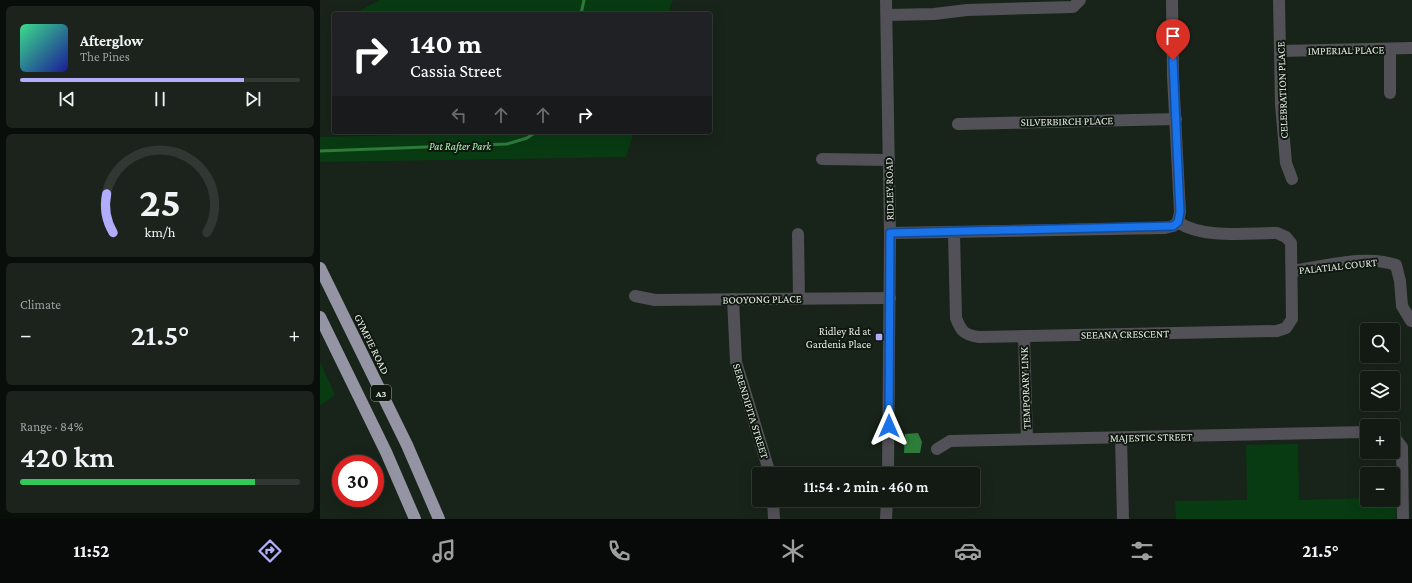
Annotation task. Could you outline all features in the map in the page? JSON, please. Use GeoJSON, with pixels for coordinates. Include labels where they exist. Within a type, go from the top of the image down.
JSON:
{"type":"FeatureCollection","features":[{"type":"Feature","properties":{"kind":"highway","name":"GYMPIE ROAD"},"geometry":{"type":"LineString","coordinates":[[320,268],[407,445],[439,519]]}},
{"type":"Feature","properties":{"kind":"highway","name":"A3"},"geometry":{"type":"LineString","coordinates":[[320,317],[386,452],[415,519]]}},
{"type":"Feature","properties":{"kind":"street","name":"RIDLEY ROAD"},"geometry":{"type":"LineString","coordinates":[[886,0],[890,233],[888,467]]}},
{"type":"Feature","properties":{"kind":"street"},"geometry":{"type":"LineString","coordinates":[[886,15],[918,15],[952,5],[1073,7],[1080,0]]}},
{"type":"Feature","properties":{"kind":"street"},"geometry":{"type":"LineString","coordinates":[[890,233],[1165,228],[1173,226],[1178,222],[1180,212],[1172,0]]}},
{"type":"Feature","properties":{"kind":"street","name":"CELEBRATION PLACE"},"geometry":{"type":"LineString","coordinates":[[1279,0],[1281,104],[1286,163],[1292,179]]}},
{"type":"Feature","properties":{"kind":"street","name":"IMPERIAL PLACE"},"geometry":{"type":"LineString","coordinates":[[1280,51],[1412,48]]}},
{"type":"Feature","properties":{"kind":"street"},"geometry":{"type":"LineString","coordinates":[[1390,49],[1390,93]]}},
{"type":"Feature","properties":{"kind":"street","name":"SILVERBIRCH PLACE"},"geometry":{"type":"LineString","coordinates":[[958,124],[1176,119]]}},
{"type":"Feature","properties":{"kind":"street"},"geometry":{"type":"LineString","coordinates":[[822,159],[889,160]]}},
{"type":"Feature","properties":{"kind":"street","name":"SEEANA CRESCENT"},"geometry":{"type":"LineString","coordinates":[[954,233],[956,318],[960,329],[967,336],[1024,337],[1277,331],[1286,328],[1292,319],[1292,271],[1291,243],[1286,237],[1277,233],[1206,232],[1191,230],[1178,222]]}},
{"type":"Feature","properties":{"kind":"street"},"geometry":{"type":"LineString","coordinates":[[798,234],[799,298]]}},
{"type":"Feature","properties":{"kind":"street","name":"PALATIAL COURT"},"geometry":{"type":"LineString","coordinates":[[1292,271],[1368,260],[1396,265],[1400,281],[1402,306],[1410,321]]}},
{"type":"Feature","properties":{"kind":"street","name":"BOOYONG PLACE"},"geometry":{"type":"LineString","coordinates":[[635,296],[655,300],[890,298]]}},
{"type":"Feature","properties":{"kind":"street","name":"SERENDIPITA STREET"},"geometry":{"type":"LineString","coordinates":[[732,299],[736,362],[768,467]]}},
{"type":"Feature","properties":{"kind":"street","name":"TEMPORARY LINK"},"geometry":{"type":"LineString","coordinates":[[1024,337],[1027,439]]}},
{"type":"Feature","properties":{"kind":"street","name":"MAJESTIC STREET"},"geometry":{"type":"LineString","coordinates":[[936,449],[950,441],[1360,432]]}},
{"type":"Feature","properties":{"kind":"street"},"geometry":{"type":"LineString","coordinates":[[1121,438],[1123,519]]}},
{"type":"Feature","properties":{"kind":"street"},"geometry":{"type":"LineString","coordinates":[[1400,444],[1402,447],[1403,519]]}},
{"type":"Feature","properties":{"kind":"street"},"geometry":{"type":"LineString","coordinates":[[773,507],[774,519]]}},
{"type":"Feature","properties":{"kind":"street"},"geometry":{"type":"LineString","coordinates":[[886,519],[887,507]]}},
{"type":"Feature","properties":{"kind":"green space"},"geometry":{"type":"Polygon","coordinates":[[[380,0],[673,0],[669,12],[357,12],[380,0]]]}},
{"type":"Feature","properties":{"kind":"green space","name":"Pat Rafter Park"},"geometry":{"type":"Polygon","coordinates":[[[443,134],[633,134],[626,157],[320,162],[320,137],[443,134]]]}},
{"type":"Feature","properties":{"kind":"green space"},"geometry":{"type":"Polygon","coordinates":[[[320,362],[335,395],[320,406],[320,362]]]}},
{"type":"Feature","properties":{"kind":"green space"},"geometry":{"type":"Polygon","coordinates":[[[1298,444],[1299,500],[1360,498],[1360,507],[1395,507],[1396,519],[1176,519],[1175,501],[1247,500],[1246,445],[1298,444]]]}},
{"type":"Feature","properties":{"kind":"shaded area"},"geometry":{"type":"Polygon","coordinates":[[[918,433],[922,442],[920,453],[904,453],[905,434],[918,433]]]}},
{"type":"Feature","properties":{"kind":"waterway"},"geometry":{"type":"LineString","coordinates":[[581,12],[584,0]]}},
{"type":"Feature","properties":{"kind":"waterway"},"geometry":{"type":"LineString","coordinates":[[320,151],[507,144],[527,138],[533,134]]}},
{"type":"Feature","properties":{"kind":"place","name":"Ridley Rd at Gardenia Place"},"geometry":{"type":"Point","coordinates":[879,337]}},
{"type":"Feature","properties":{"kind":"route"},"geometry":{"type":"LineString","coordinates":[[889,426],[890,233],[1165,228],[1173,226],[1178,222],[1180,212],[1173,60]]}}]}
